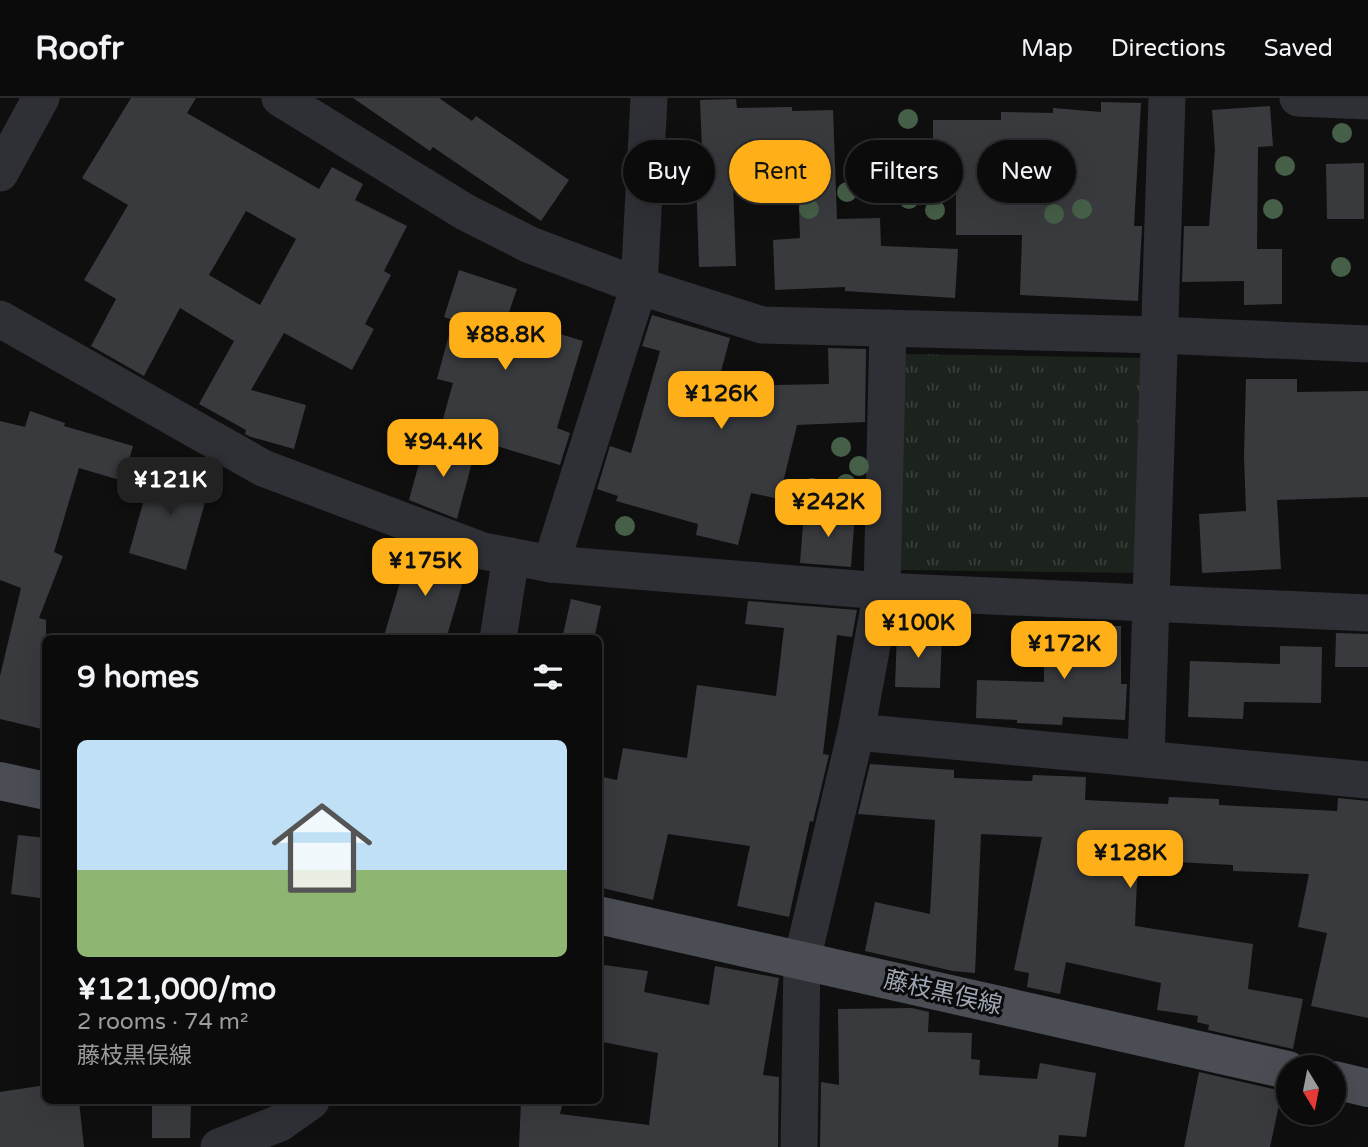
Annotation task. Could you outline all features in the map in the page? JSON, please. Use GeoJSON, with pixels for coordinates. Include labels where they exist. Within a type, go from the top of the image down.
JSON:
{"type":"FeatureCollection","features":[{"type":"Feature","properties":{"kind":"main road"},"geometry":{"type":"LineString","coordinates":[[0,781],[42,790]]}},
{"type":"Feature","properties":{"kind":"main road","name":"藤枝黒俣線"},"geometry":{"type":"LineString","coordinates":[[602,916],[1276,1067]]}},
{"type":"Feature","properties":{"kind":"main road"},"geometry":{"type":"LineString","coordinates":[[1346,1083],[1368,1088]]}},
{"type":"Feature","properties":{"kind":"street"},"geometry":{"type":"LineString","coordinates":[[0,173],[41,98]]}},
{"type":"Feature","properties":{"kind":"street"},"geometry":{"type":"LineString","coordinates":[[280,98],[465,212],[530,245],[639,286],[762,325],[1159,335],[1368,344]]}},
{"type":"Feature","properties":{"kind":"street"},"geometry":{"type":"LineString","coordinates":[[551,564],[639,286],[649,98]]}},
{"type":"Feature","properties":{"kind":"street"},"geometry":{"type":"LineString","coordinates":[[1146,759],[1167,98]]}},
{"type":"Feature","properties":{"kind":"street"},"geometry":{"type":"LineString","coordinates":[[1298,98],[1368,100]]}},
{"type":"Feature","properties":{"kind":"street"},"geometry":{"type":"LineString","coordinates":[[0,319],[263,468],[472,547],[511,556],[551,564],[882,590],[1368,613]]}},
{"type":"Feature","properties":{"kind":"street"},"geometry":{"type":"LineString","coordinates":[[799,1147],[802,960],[856,732],[882,590],[888,328]]}},
{"type":"Feature","properties":{"kind":"street"},"geometry":{"type":"LineString","coordinates":[[499,635],[511,556]]}},
{"type":"Feature","properties":{"kind":"street"},"geometry":{"type":"LineString","coordinates":[[856,732],[1368,780]]}},
{"type":"Feature","properties":{"kind":"street"},"geometry":{"type":"LineString","coordinates":[[219,1147],[280,1123],[308,1104]]}},
{"type":"Feature","properties":{"kind":"green space"},"geometry":{"type":"Polygon","coordinates":[[[904,354],[1148,358],[1140,573],[899,570],[904,354]]]}},
{"type":"Feature","properties":{"kind":"building"},"geometry":{"type":"Polygon","coordinates":[[[131,98],[196,98],[187,113],[319,189],[332,167],[363,184],[355,200],[407,226],[384,271],[391,275],[365,324],[374,329],[352,370],[284,333],[251,390],[306,405],[294,449],[251,437],[245,434],[246,430],[199,404],[234,341],[180,308],[144,376],[91,346],[116,299],[84,280],[128,205],[82,178],[131,98]],[[246,211],[209,275],[260,305],[296,239],[246,211]]]}},
{"type":"Feature","properties":{"kind":"building"},"geometry":{"type":"Polygon","coordinates":[[[353,98],[439,98],[472,121],[476,116],[569,180],[541,221],[433,147],[430,151],[353,98]]]}},
{"type":"Feature","properties":{"kind":"building"},"geometry":{"type":"Polygon","coordinates":[[[736,99],[737,108],[792,107],[792,111],[833,110],[837,219],[880,218],[881,246],[958,249],[955,298],[845,291],[845,287],[775,290],[773,240],[800,238],[799,203],[831,203],[831,140],[729,140],[729,203],[734,203],[736,266],[699,267],[697,203],[715,203],[715,140],[702,140],[700,100],[736,99]]]}},
{"type":"Feature","properties":{"kind":"building"},"geometry":{"type":"Polygon","coordinates":[[[1101,102],[1141,103],[1134,226],[1142,226],[1138,301],[1020,295],[1022,235],[956,235],[956,203],[963,203],[963,140],[933,140],[933,120],[1001,120],[1001,112],[1053,113],[1053,108],[1101,112],[1101,102]]]}},
{"type":"Feature","properties":{"kind":"building"},"geometry":{"type":"Polygon","coordinates":[[[1270,106],[1273,146],[1258,147],[1257,249],[1282,249],[1282,304],[1244,305],[1244,281],[1182,282],[1184,226],[1209,226],[1215,150],[1212,110],[1270,106]]]}},
{"type":"Feature","properties":{"kind":"building"},"geometry":{"type":"Polygon","coordinates":[[[1364,163],[1364,219],[1327,219],[1326,164],[1364,163]]]}},
{"type":"Feature","properties":{"kind":"building"},"geometry":{"type":"Polygon","coordinates":[[[459,270],[517,289],[507,318],[583,341],[557,428],[570,433],[560,465],[490,444],[443,419],[453,383],[437,379],[453,320],[444,317],[459,270]]]}},
{"type":"Feature","properties":{"kind":"building"},"geometry":{"type":"Polygon","coordinates":[[[652,315],[730,338],[717,386],[829,384],[828,348],[866,349],[865,422],[797,425],[779,499],[751,493],[738,545],[696,535],[698,524],[616,501],[618,496],[597,489],[610,446],[631,453],[660,351],[642,346],[652,315]]]}},
{"type":"Feature","properties":{"kind":"building"},"geometry":{"type":"Polygon","coordinates":[[[1246,379],[1297,379],[1297,392],[1368,391],[1368,497],[1277,500],[1281,569],[1202,573],[1199,514],[1246,511],[1246,379]]]}},
{"type":"Feature","properties":{"kind":"building"},"geometry":{"type":"Polygon","coordinates":[[[30,411],[65,423],[64,426],[133,446],[123,481],[79,468],[54,552],[63,556],[39,618],[46,620],[46,635],[42,635],[42,729],[0,719],[0,676],[21,588],[0,580],[0,421],[25,427],[30,411]]]}},
{"type":"Feature","properties":{"kind":"building"},"geometry":{"type":"Polygon","coordinates":[[[436,440],[475,451],[457,519],[409,500],[421,456],[431,459],[436,440]]]}},
{"type":"Feature","properties":{"kind":"building"},"geometry":{"type":"Polygon","coordinates":[[[154,464],[211,481],[186,570],[129,553],[154,464]]]}},
{"type":"Feature","properties":{"kind":"building"},"geometry":{"type":"Polygon","coordinates":[[[804,511],[855,514],[851,567],[800,563],[804,511]]]}},
{"type":"Feature","properties":{"kind":"building"},"geometry":{"type":"Polygon","coordinates":[[[411,546],[446,559],[444,564],[466,571],[447,635],[384,635],[411,546]]]}},
{"type":"Feature","properties":{"kind":"building"},"geometry":{"type":"Polygon","coordinates":[[[571,599],[601,606],[595,635],[563,635],[571,599]]]}},
{"type":"Feature","properties":{"kind":"building"},"geometry":{"type":"Polygon","coordinates":[[[748,601],[857,610],[852,637],[837,635],[823,754],[829,755],[813,822],[810,821],[789,917],[737,906],[750,846],[668,834],[653,900],[602,888],[602,777],[617,780],[623,748],[687,758],[697,685],[776,696],[784,628],[745,624],[748,601]]]}},
{"type":"Feature","properties":{"kind":"building"},"geometry":{"type":"Polygon","coordinates":[[[1121,626],[1121,684],[1127,684],[1125,720],[1063,717],[1062,725],[976,718],[977,680],[1044,682],[1044,627],[1121,626]]]}},
{"type":"Feature","properties":{"kind":"building"},"geometry":{"type":"Polygon","coordinates":[[[897,632],[942,634],[940,688],[895,687],[897,632]]]}},
{"type":"Feature","properties":{"kind":"building"},"geometry":{"type":"Polygon","coordinates":[[[1336,633],[1368,634],[1368,667],[1335,667],[1336,633]]]}},
{"type":"Feature","properties":{"kind":"building"},"geometry":{"type":"Polygon","coordinates":[[[1280,646],[1322,647],[1321,703],[1244,702],[1243,719],[1188,717],[1190,661],[1280,664],[1280,646]]]}},
{"type":"Feature","properties":{"kind":"building"},"geometry":{"type":"Polygon","coordinates":[[[870,764],[954,770],[954,778],[1032,781],[1033,775],[1086,777],[1085,800],[1168,804],[1169,797],[1219,799],[1219,805],[1337,811],[1338,798],[1368,801],[1368,1018],[1311,1006],[1327,933],[1298,927],[1309,874],[1233,871],[1233,865],[1138,860],[1135,926],[1253,944],[1248,989],[1303,999],[1293,1049],[1208,1030],[1209,1025],[1197,1022],[1198,1016],[1157,1010],[1161,983],[1066,962],[1060,994],[1027,987],[1029,973],[1014,970],[1042,837],[981,834],[975,973],[953,971],[865,951],[875,902],[930,914],[935,820],[858,814],[870,764]]]}},
{"type":"Feature","properties":{"kind":"building"},"geometry":{"type":"Polygon","coordinates":[[[18,835],[42,838],[42,898],[11,894],[18,835]]]}},
{"type":"Feature","properties":{"kind":"building"},"geometry":{"type":"Polygon","coordinates":[[[604,965],[648,971],[644,992],[709,1005],[715,966],[779,978],[763,1075],[779,1077],[778,1147],[519,1147],[521,1104],[562,1104],[560,1114],[649,1125],[658,1053],[602,1042],[604,965]]]}},
{"type":"Feature","properties":{"kind":"building"},"geometry":{"type":"Polygon","coordinates":[[[912,1008],[929,1012],[928,1032],[972,1033],[971,1059],[980,1060],[979,1075],[1037,1079],[1040,1063],[1096,1073],[1086,1137],[1059,1135],[1058,1147],[820,1147],[821,1082],[839,1085],[838,1009],[912,1008]]]}},
{"type":"Feature","properties":{"kind":"building"},"geometry":{"type":"Polygon","coordinates":[[[1199,1072],[1276,1090],[1276,1119],[1270,1147],[1184,1147],[1199,1072]]]}},
{"type":"Feature","properties":{"kind":"building"},"geometry":{"type":"Polygon","coordinates":[[[42,1086],[42,1104],[79,1104],[84,1147],[0,1147],[0,1092],[42,1086]]]}},
{"type":"Feature","properties":{"kind":"building"},"geometry":{"type":"Polygon","coordinates":[[[152,1104],[191,1104],[190,1138],[152,1138],[152,1104]]]}}]}
